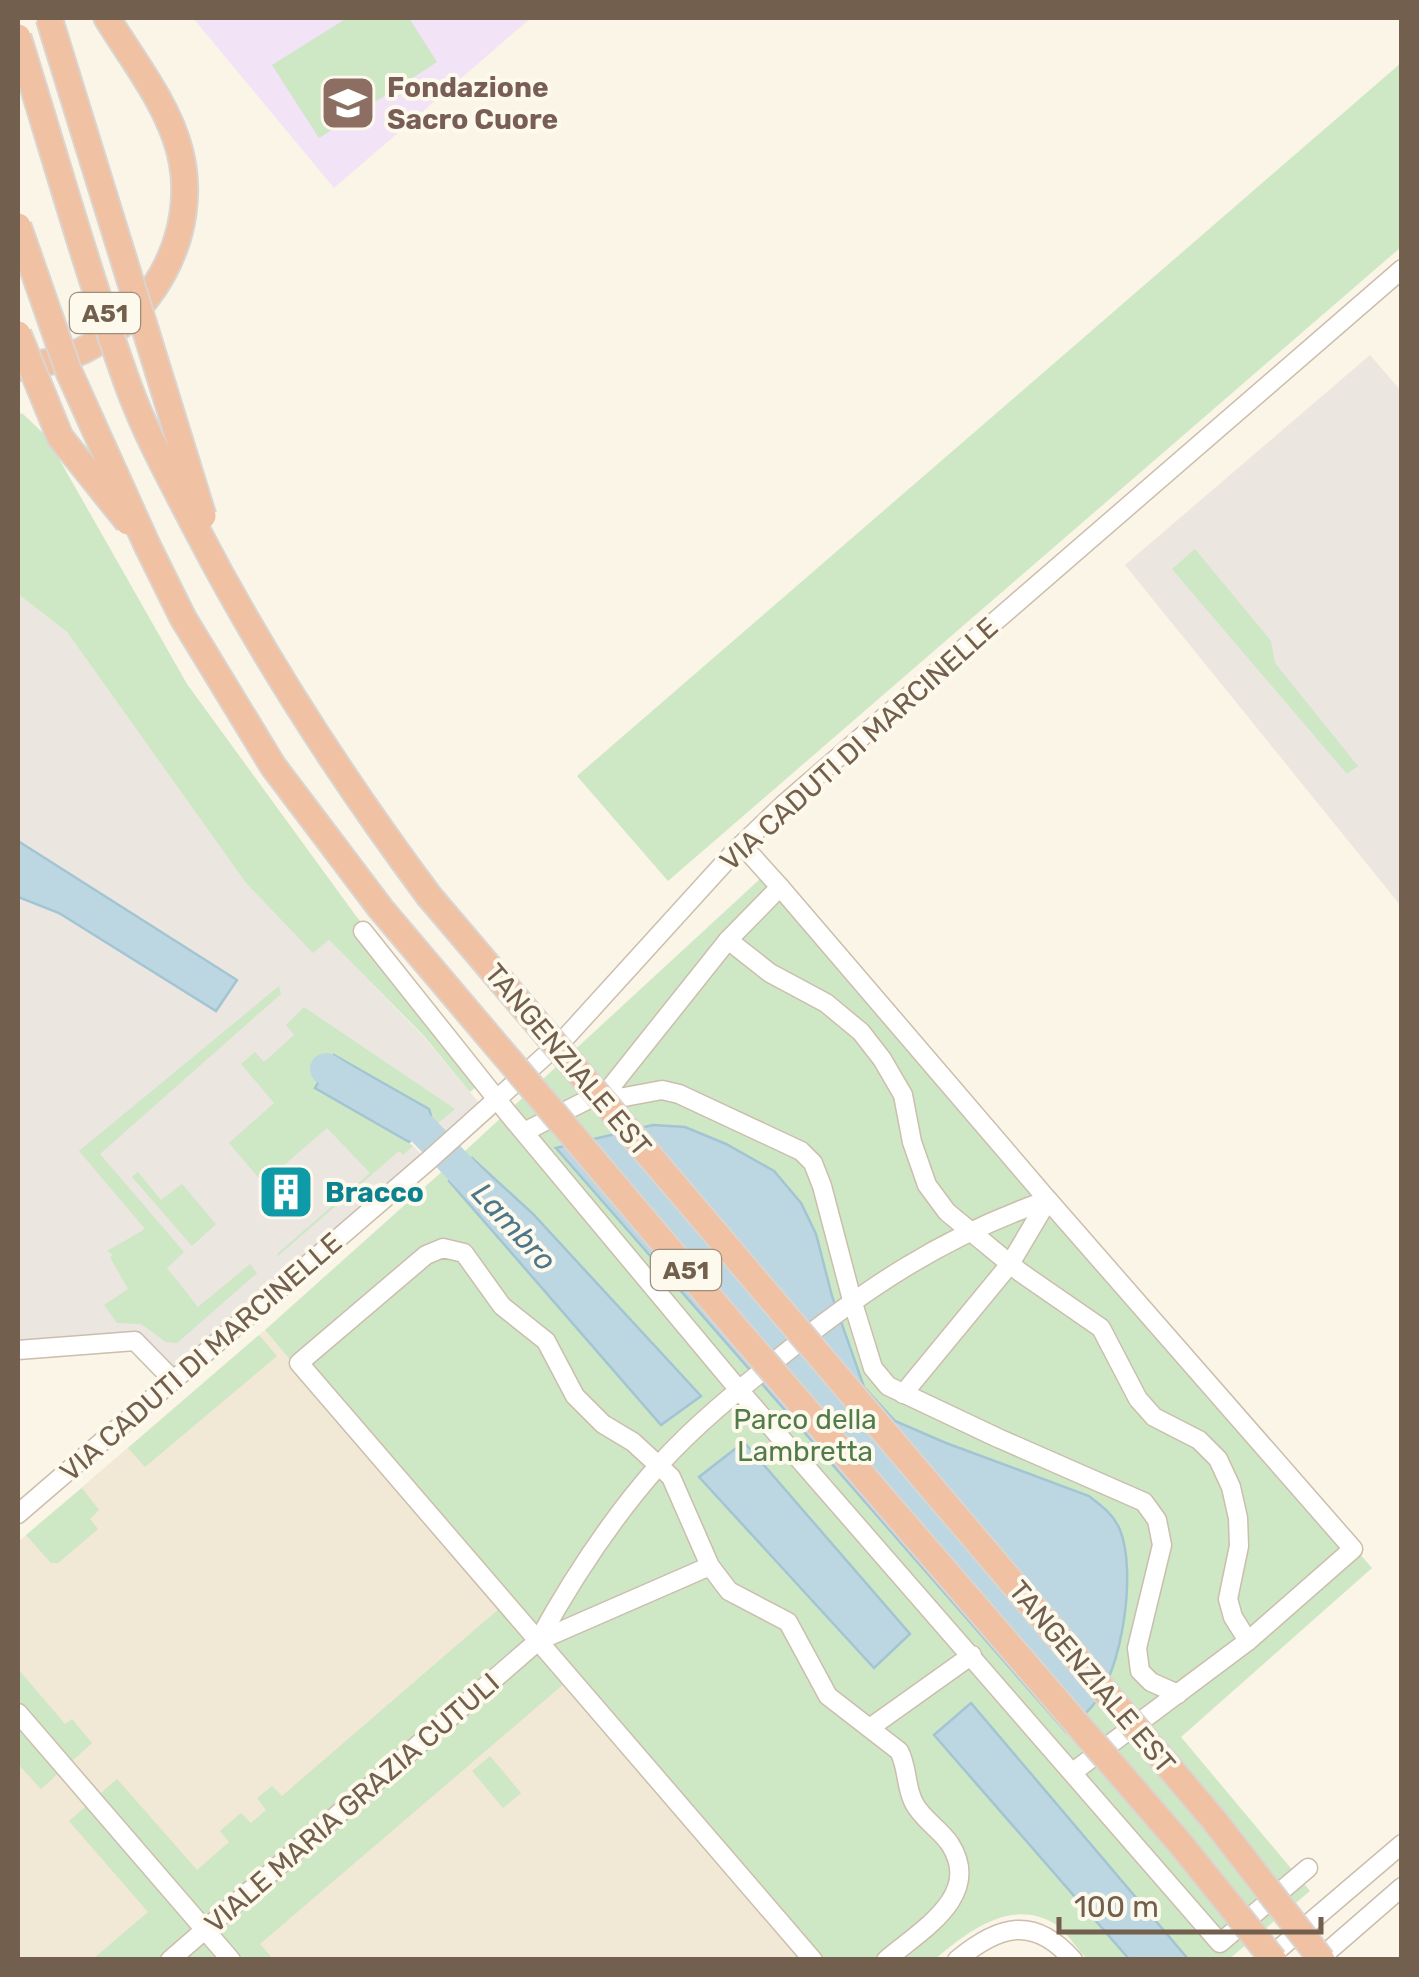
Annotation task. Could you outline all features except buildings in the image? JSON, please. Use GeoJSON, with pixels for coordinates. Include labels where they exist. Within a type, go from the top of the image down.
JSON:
{"type":"FeatureCollection","features":[{"type":"Feature","properties":{"kind":"highway"},"geometry":{"type":"LineString","coordinates":[[50,18],[222,578]]}},
{"type":"Feature","properties":{"kind":"highway"},"geometry":{"type":"LineString","coordinates":[[18,368],[69,356],[126,322],[150,297],[179,237],[184,186],[172,129],[106,18]]}},
{"type":"Feature","properties":{"kind":"highway","name":"TANGENZIALE EST"},"geometry":{"type":"LineString","coordinates":[[18,37],[129,388],[222,578],[299,711],[355,796],[429,896],[1201,1804],[1320,1960]]}},
{"type":"Feature","properties":{"kind":"highway","name":"TANGENZIALE EST"},"geometry":{"type":"LineString","coordinates":[[18,226],[69,372],[147,546],[183,618],[273,766],[381,909],[1179,1842],[1274,1960]]}},
{"type":"Feature","properties":{"kind":"highway"},"geometry":{"type":"LineString","coordinates":[[18,334],[60,437],[147,546]]}},
{"type":"Feature","properties":{"kind":"street","name":"VIA CADUTI DI MARCINELLE"},"geometry":{"type":"LineString","coordinates":[[18,1514],[498,1100],[586,1017],[736,850],[783,804],[1402,269]]}},
{"type":"Feature","properties":{"kind":"street"},"geometry":{"type":"LineString","coordinates":[[752,856],[1353,1549],[1248,1642],[1074,1772]]}},
{"type":"Feature","properties":{"kind":"street"},"geometry":{"type":"LineString","coordinates":[[524,1132],[610,1088],[728,940],[780,887]]}},
{"type":"Feature","properties":{"kind":"street"},"geometry":{"type":"LineString","coordinates":[[363,931],[524,1132],[1220,1943],[1308,1868]]}},
{"type":"Feature","properties":{"kind":"street"},"geometry":{"type":"LineString","coordinates":[[728,940],[770,973],[826,1004],[861,1032],[903,1096],[912,1142],[927,1185],[947,1212],[1010,1264],[1102,1328],[1138,1399],[1154,1417],[1199,1440],[1218,1458],[1232,1486],[1238,1518],[1239,1546],[1228,1600],[1232,1618],[1248,1642]]}},
{"type":"Feature","properties":{"kind":"street"},"geometry":{"type":"LineString","coordinates":[[610,1088],[619,1098],[662,1090],[679,1094],[801,1151],[813,1163],[822,1186],[874,1368],[888,1386],[1144,1502],[1157,1520],[1162,1545],[1137,1648],[1140,1670],[1150,1682],[1178,1694]]}},
{"type":"Feature","properties":{"kind":"street"},"geometry":{"type":"LineString","coordinates":[[535,1644],[582,1567],[659,1464],[743,1386],[852,1300],[902,1268],[992,1220],[1048,1200]]}},
{"type":"Feature","properties":{"kind":"street"},"geometry":{"type":"LineString","coordinates":[[903,1394],[1010,1264],[1048,1200]]}},
{"type":"Feature","properties":{"kind":"street"},"geometry":{"type":"LineString","coordinates":[[813,1960],[535,1644],[299,1364],[426,1255],[443,1248],[454,1248],[464,1254],[502,1306],[546,1342],[575,1396],[603,1424],[659,1464],[680,1494],[710,1566],[729,1591],[788,1622],[828,1696],[898,1751],[905,1762],[914,1804],[950,1843],[959,1866],[958,1892],[950,1906],[886,1960]]}},
{"type":"Feature","properties":{"kind":"street"},"geometry":{"type":"LineString","coordinates":[[18,1350],[135,1342],[173,1380]]}},
{"type":"Feature","properties":{"kind":"street"},"geometry":{"type":"LineString","coordinates":[[535,1644],[710,1566]]}},
{"type":"Feature","properties":{"kind":"street","name":"VIALE MARIA GRAZIA CUTULI"},"geometry":{"type":"LineString","coordinates":[[170,1960],[535,1644]]}},
{"type":"Feature","properties":{"kind":"street"},"geometry":{"type":"LineString","coordinates":[[871,1727],[972,1655]]}},
{"type":"Feature","properties":{"kind":"street"},"geometry":{"type":"LineString","coordinates":[[18,1713],[231,1960]]}},
{"type":"Feature","properties":{"kind":"street"},"geometry":{"type":"LineString","coordinates":[[1266,1960],[1402,1844]]}},
{"type":"Feature","properties":{"kind":"street"},"geometry":{"type":"LineString","coordinates":[[1320,1960],[1402,1887]]}},
{"type":"Feature","properties":{"kind":"street"},"geometry":{"type":"LineString","coordinates":[[957,1960],[978,1942],[1013,1929],[1046,1934],[1074,1960]]}},
{"type":"Feature","properties":{"kind":"shaded area","name":"Fondazione Sacro Cuore"},"geometry":{"type":"Polygon","coordinates":[[[193,18],[531,18],[334,188],[193,18]]]}},
{"type":"Feature","properties":{"kind":"shaded area"},"geometry":{"type":"Polygon","coordinates":[[[1370,355],[1401,391],[1401,906],[1125,565],[1370,355]]]}},
{"type":"Feature","properties":{"kind":"shaded area"},"geometry":{"type":"Polygon","coordinates":[[[18,594],[67,632],[246,883],[314,952],[329,940],[424,1037],[485,1110],[452,1139],[432,1119],[429,1109],[316,1088],[409,1142],[428,1161],[173,1380],[143,1346],[18,1350],[18,897],[237,980],[18,841],[18,594]]]}},
{"type":"Feature","properties":{"kind":"shaded area"},"geometry":{"type":"Polygon","coordinates":[[[265,1330],[803,1959],[18,1959],[18,1542],[265,1330]]]}},
{"type":"Feature","properties":{"kind":"green space"},"geometry":{"type":"Polygon","coordinates":[[[347,18],[409,18],[437,62],[319,138],[272,65],[347,18]]]}},
{"type":"Feature","properties":{"kind":"green space"},"geometry":{"type":"Polygon","coordinates":[[[1401,63],[1401,247],[668,881],[577,776],[1401,63]]]}},
{"type":"Feature","properties":{"kind":"green space"},"geometry":{"type":"Polygon","coordinates":[[[18,413],[46,436],[187,684],[356,916],[490,1075],[470,1092],[424,1036],[329,940],[313,953],[246,883],[67,632],[18,594],[18,413]]]}},
{"type":"Feature","properties":{"kind":"green space"},"geometry":{"type":"Polygon","coordinates":[[[1195,549],[1271,641],[1275,663],[1358,766],[1347,774],[1172,569],[1195,549]]]}},
{"type":"Feature","properties":{"kind":"green space","name":"Parco della Lambretta"},"geometry":{"type":"Polygon","coordinates":[[[772,868],[1372,1568],[1181,1737],[1310,1891],[1229,1959],[1087,1959],[1055,1924],[1022,1914],[990,1921],[935,1959],[803,1959],[565,1683],[260,1944],[273,1959],[93,1959],[148,1912],[69,1821],[117,1779],[197,1870],[229,1842],[220,1831],[241,1813],[251,1823],[266,1810],[257,1798],[272,1786],[282,1796],[500,1608],[265,1330],[772,868]]]}},
{"type":"Feature","properties":{"kind":"green space"},"geometry":{"type":"Polygon","coordinates":[[[279,986],[281,994],[100,1154],[184,1252],[167,1268],[198,1307],[250,1264],[257,1273],[177,1343],[166,1342],[141,1324],[117,1323],[104,1305],[128,1289],[110,1257],[113,1255],[107,1251],[145,1229],[79,1151],[279,986]]]}},
{"type":"Feature","properties":{"kind":"green space"},"geometry":{"type":"Polygon","coordinates":[[[304,1007],[455,1109],[437,1124],[429,1109],[316,1088],[413,1146],[403,1155],[399,1151],[278,1256],[370,1173],[327,1128],[263,1183],[229,1143],[274,1103],[241,1064],[255,1052],[264,1062],[294,1035],[286,1025],[304,1007]]]}},
{"type":"Feature","properties":{"kind":"green space"},"geometry":{"type":"Polygon","coordinates":[[[138,1172],[161,1200],[182,1184],[216,1224],[192,1246],[132,1177],[138,1172]]]}},
{"type":"Feature","properties":{"kind":"green space"},"geometry":{"type":"Polygon","coordinates":[[[259,1335],[277,1356],[145,1467],[128,1448],[259,1335]]]}},
{"type":"Feature","properties":{"kind":"green space"},"geometry":{"type":"Polygon","coordinates":[[[82,1488],[99,1510],[90,1519],[98,1529],[58,1563],[51,1563],[26,1535],[82,1488]]]}},
{"type":"Feature","properties":{"kind":"green space"},"geometry":{"type":"Polygon","coordinates":[[[18,1669],[65,1724],[72,1719],[92,1743],[41,1789],[18,1764],[18,1669]]]}},
{"type":"Feature","properties":{"kind":"green space"},"geometry":{"type":"Polygon","coordinates":[[[490,1756],[521,1793],[503,1808],[472,1771],[490,1756]]]}},
{"type":"Feature","properties":{"kind":"water"},"geometry":{"type":"Polygon","coordinates":[[[18,841],[237,980],[216,1011],[59,913],[18,897],[18,841]]]}},
{"type":"Feature","properties":{"kind":"water"},"geometry":{"type":"Polygon","coordinates":[[[334,1055],[429,1109],[432,1119],[409,1142],[315,1088],[334,1055]]]}},
{"type":"Feature","properties":{"kind":"water"},"geometry":{"type":"Polygon","coordinates":[[[653,1125],[685,1127],[726,1144],[774,1171],[801,1203],[816,1234],[832,1296],[864,1387],[895,1421],[1089,1496],[1114,1520],[1125,1548],[1127,1570],[1119,1645],[1104,1688],[1091,1708],[1066,1732],[556,1148],[653,1125]]]}},
{"type":"Feature","properties":{"kind":"water"},"geometry":{"type":"Polygon","coordinates":[[[472,1158],[533,1214],[701,1396],[661,1425],[449,1181],[472,1158]]]}},
{"type":"Feature","properties":{"kind":"water"},"geometry":{"type":"Polygon","coordinates":[[[744,1442],[910,1634],[874,1668],[699,1477],[744,1442]]]}},
{"type":"Feature","properties":{"kind":"water"},"geometry":{"type":"Polygon","coordinates":[[[971,1703],[1188,1959],[1129,1959],[934,1735],[971,1703]]]}},
{"type":"Feature","properties":{"kind":"waterway","name":"Lambro"},"geometry":{"type":"LineString","coordinates":[[326,1069],[422,1129],[489,1199]]}},
{"type":"Feature","properties":{"kind":"place","name":"Fondazione Sacro Cuore"},"geometry":{"type":"Point","coordinates":[348,103]}},
{"type":"Feature","properties":{"kind":"place","name":"Bracco"},"geometry":{"type":"Point","coordinates":[286,1192]}}]}
